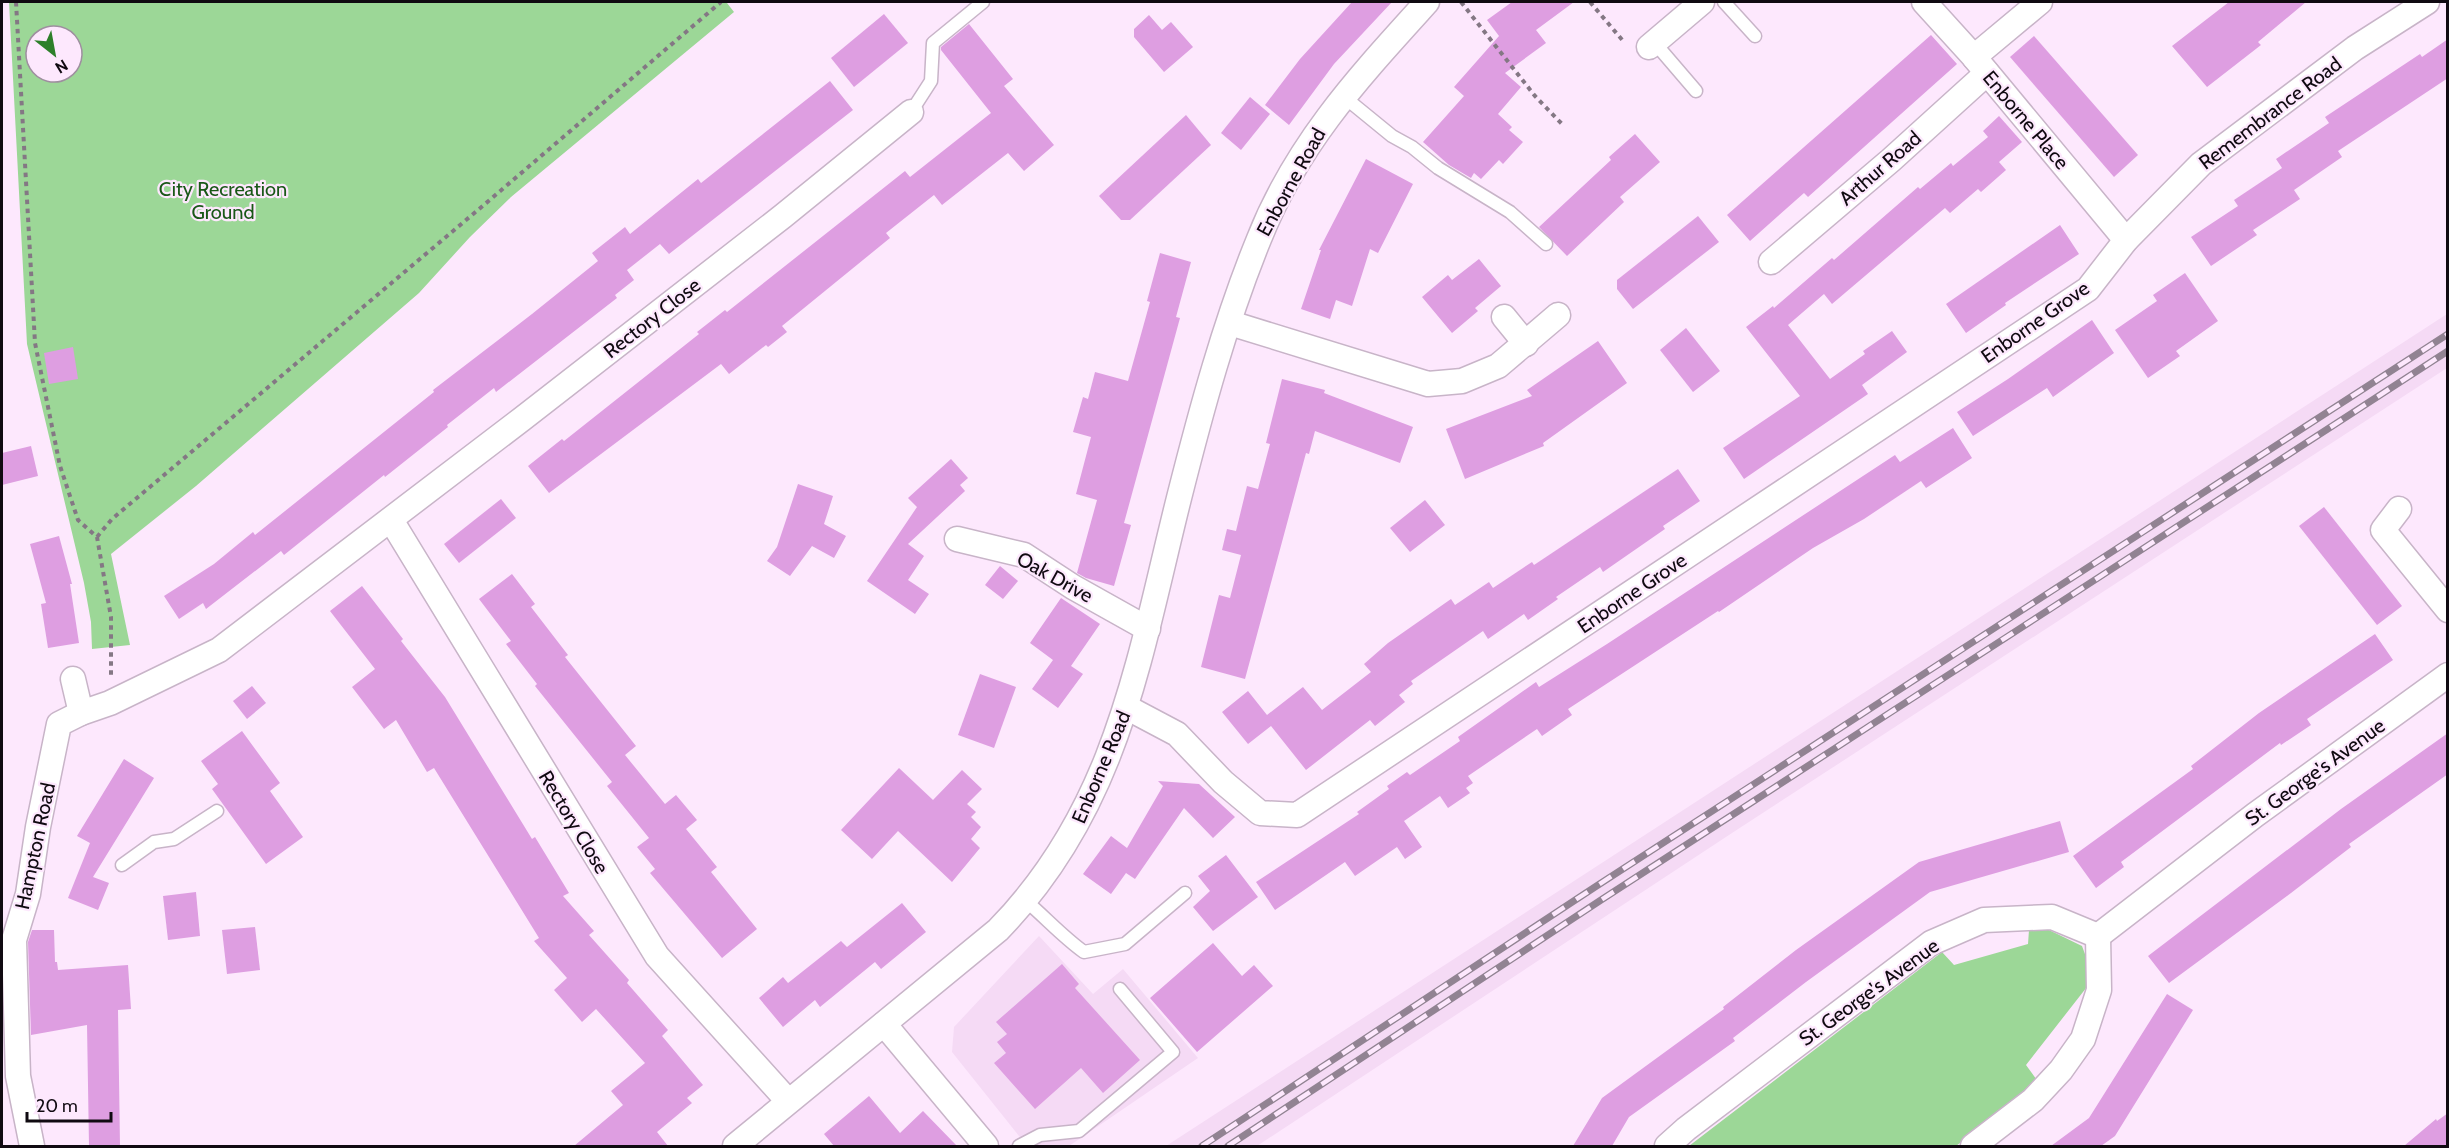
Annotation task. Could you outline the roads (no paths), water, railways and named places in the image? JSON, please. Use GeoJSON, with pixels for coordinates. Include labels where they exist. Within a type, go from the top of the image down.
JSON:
{"type":"FeatureCollection","features":[{"type":"Feature","properties":{"kind":"street","name":"Enborne Road"},"geometry":{"type":"LineString","coordinates":[[735,1146],[968,955],[1026,901],[1052,867],[1097,786],[1126,707],[1148,630],[1180,496],[1230,323],[1259,237],[1294,167],[1310,141],[1343,96],[1427,2]]}},
{"type":"Feature","properties":{"kind":"street"},"geometry":{"type":"LineString","coordinates":[[1651,44],[1702,2]]}},
{"type":"Feature","properties":{"kind":"street","name":"Enborne Place"},"geometry":{"type":"LineString","coordinates":[[1924,2],[1980,65],[2126,240]]}},
{"type":"Feature","properties":{"kind":"street","name":"Arthur Road"},"geometry":{"type":"LineString","coordinates":[[1771,262],[1891,160],[2040,2]]}},
{"type":"Feature","properties":{"kind":"street","name":"Remembrance Road"},"geometry":{"type":"LineString","coordinates":[[2126,240],[2201,164],[2355,48],[2427,2]]}},
{"type":"Feature","properties":{"kind":"street","name":"Rectory Close"},"geometry":{"type":"LineString","coordinates":[[58,736],[81,712],[110,703],[219,650],[391,520],[774,223],[911,112]]}},
{"type":"Feature","properties":{"kind":"street","name":"Enborne Grove"},"geometry":{"type":"LineString","coordinates":[[1126,707],[1177,734],[1223,782],[1260,813],[1296,815],[2088,289],[2126,240]]}},
{"type":"Feature","properties":{"kind":"street"},"geometry":{"type":"LineString","coordinates":[[1230,323],[1428,384],[1462,381],[1498,366],[1558,315]]}},
{"type":"Feature","properties":{"kind":"street"},"geometry":{"type":"LineString","coordinates":[[1504,317],[1526,344]]}},
{"type":"Feature","properties":{"kind":"street"},"geometry":{"type":"LineString","coordinates":[[2399,509],[2383,530],[2448,610]]}},
{"type":"Feature","properties":{"kind":"street","name":"Rectory Close"},"geometry":{"type":"LineString","coordinates":[[391,520],[657,956],[788,1101]]}},
{"type":"Feature","properties":{"kind":"street","name":"Oak Drive"},"geometry":{"type":"LineString","coordinates":[[957,539],[1024,555],[1073,587],[1148,630]]}},
{"type":"Feature","properties":{"kind":"street","name":"St. George's Avenue"},"geometry":{"type":"LineString","coordinates":[[1667,1146],[1695,1121],[1931,943],[1984,920],[2052,917],[2098,936],[2255,815],[2448,675]]}},
{"type":"Feature","properties":{"kind":"street"},"geometry":{"type":"LineString","coordinates":[[73,679],[81,712]]}},
{"type":"Feature","properties":{"kind":"street","name":"Hampton Road"},"geometry":{"type":"LineString","coordinates":[[32,1146],[10,1075],[14,940],[28,894],[38,827],[58,736]]}},
{"type":"Feature","properties":{"kind":"street"},"geometry":{"type":"LineString","coordinates":[[1973,1146],[2033,1100],[2061,1070],[2083,1039],[2099,990],[2098,936]]}},
{"type":"Feature","properties":{"kind":"street"},"geometry":{"type":"LineString","coordinates":[[884,1024],[986,1146]]}},
{"type":"Feature","properties":{"kind":"lane"},"geometry":{"type":"LineString","coordinates":[[911,112],[931,81],[933,43],[982,2]]}},
{"type":"Feature","properties":{"kind":"lane"},"geometry":{"type":"LineString","coordinates":[[1724,2],[1755,36]]}},
{"type":"Feature","properties":{"kind":"lane"},"geometry":{"type":"LineString","coordinates":[[1651,44],[1696,91]]}},
{"type":"Feature","properties":{"kind":"lane"},"geometry":{"type":"LineString","coordinates":[[1343,96],[1392,136],[1412,147],[1438,168],[1510,212],[1546,244]]}},
{"type":"Feature","properties":{"kind":"lane"},"geometry":{"type":"LineString","coordinates":[[122,865],[154,842],[174,839],[217,812]]}},
{"type":"Feature","properties":{"kind":"lane"},"geometry":{"type":"LineString","coordinates":[[1026,901],[1061,935],[1084,952],[1125,944],[1185,893]]}},
{"type":"Feature","properties":{"kind":"lane"},"geometry":{"type":"LineString","coordinates":[[1019,1146],[1040,1135],[1079,1131],[1173,1052],[1120,989]]}},
{"type":"Feature","properties":{"kind":"railway"},"geometry":{"type":"LineString","coordinates":[[1202,1146],[1595,887],[2448,334]]}},
{"type":"Feature","properties":{"kind":"railway"},"geometry":{"type":"LineString","coordinates":[[1228,1146],[1601,900],[2448,351]]}},
{"type":"Feature","properties":{"kind":"park label","name":"City Recreation Ground"},"geometry":{"type":"Point","coordinates":[223,200]}}]}
